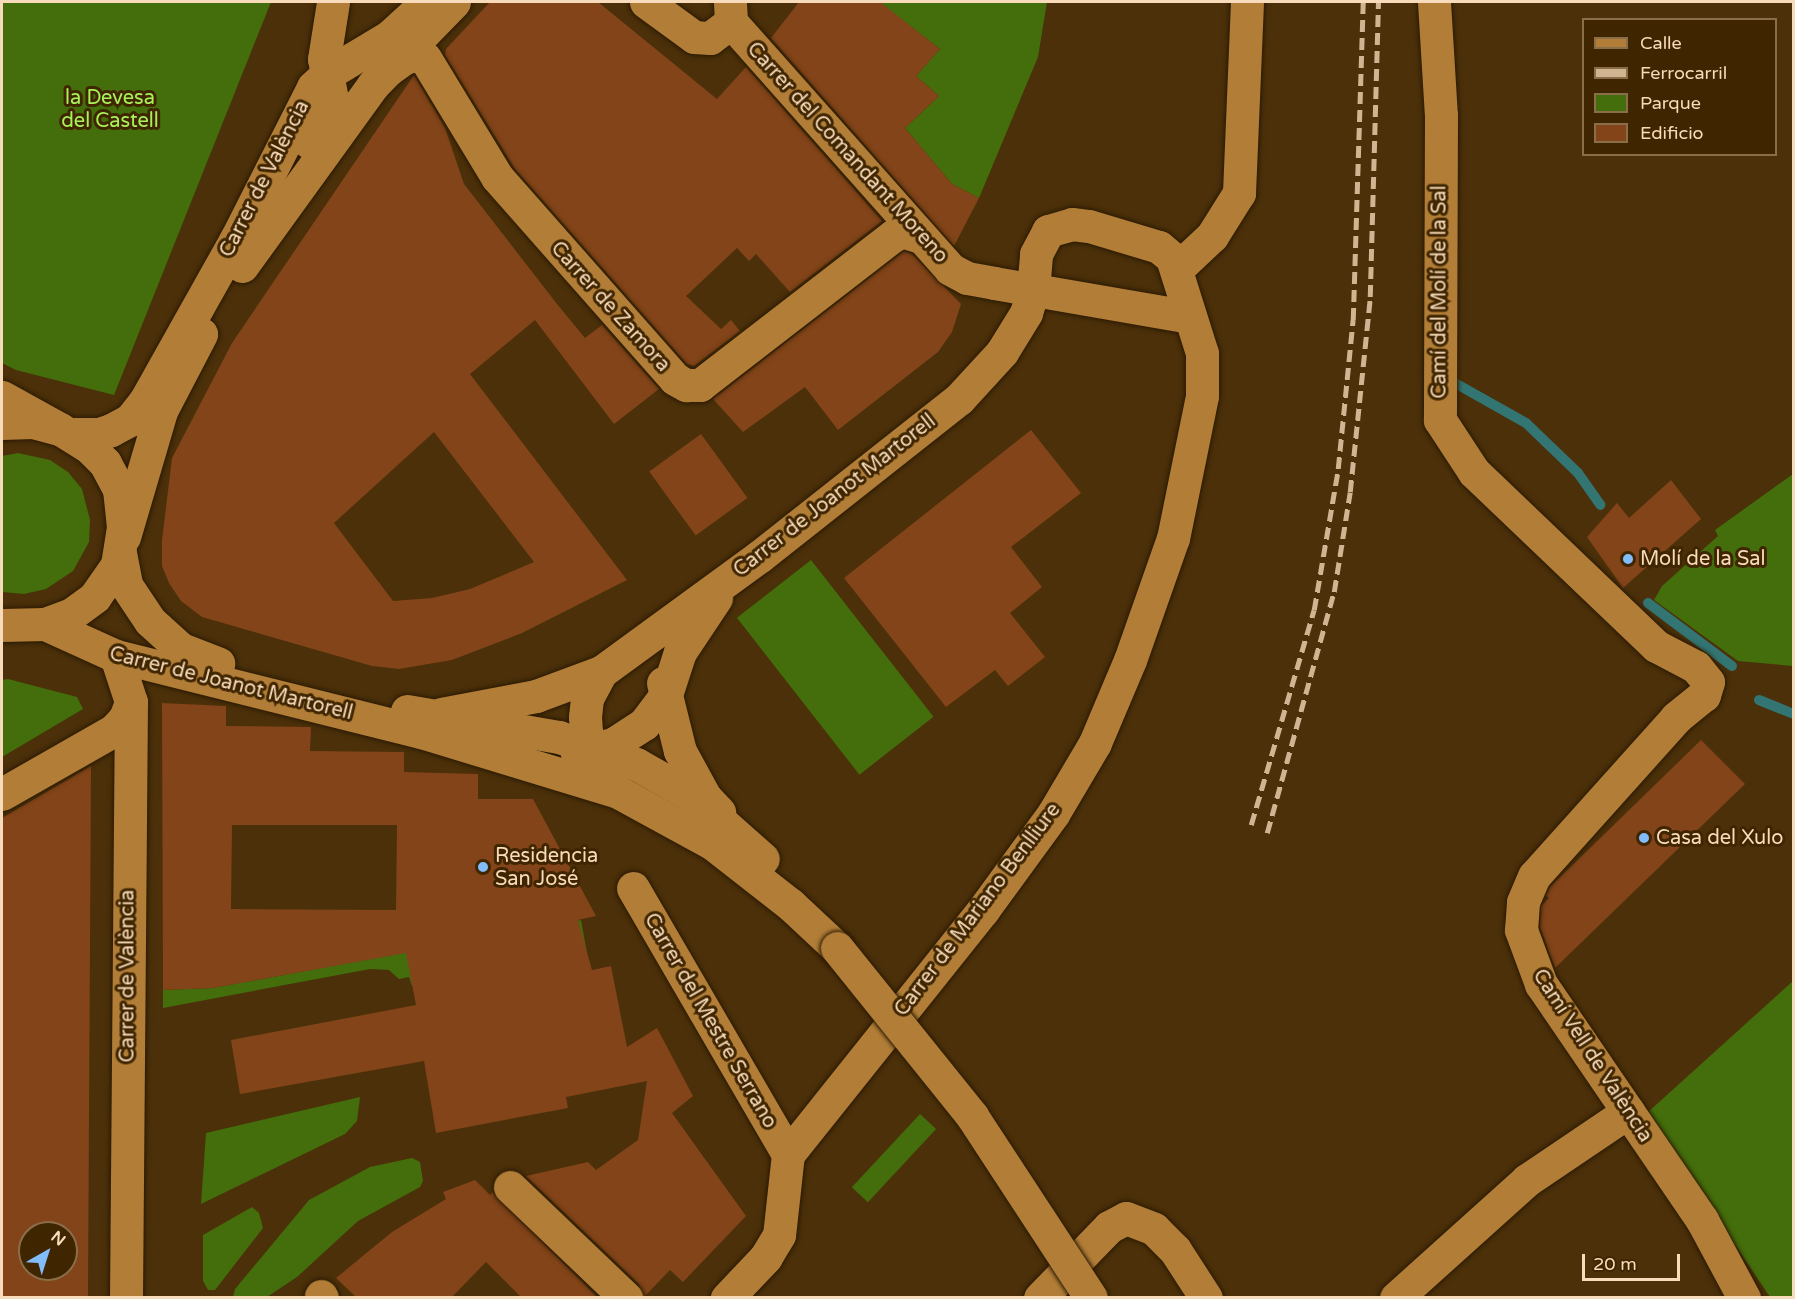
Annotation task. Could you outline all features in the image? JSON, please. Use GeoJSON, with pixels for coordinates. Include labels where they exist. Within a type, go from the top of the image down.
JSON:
{"type":"FeatureCollection","features":[{"type":"Feature","properties":{"kind":"street"},"geometry":{"type":"LineString","coordinates":[[434,68],[414,40],[414,21],[436,2]]}},
{"type":"Feature","properties":{"kind":"street"},"geometry":{"type":"LineString","coordinates":[[377,60],[407,22],[436,2]]}},
{"type":"Feature","properties":{"kind":"street"},"geometry":{"type":"LineString","coordinates":[[646,2],[694,37],[710,38],[730,12]]}},
{"type":"Feature","properties":{"kind":"street"},"geometry":{"type":"LineString","coordinates":[[1178,268],[1212,236],[1239,193],[1247,2]]}},
{"type":"Feature","properties":{"kind":"street","name":"Camí del Molí de la Sal"},"geometry":{"type":"LineString","coordinates":[[1434,2],[1441,115],[1440,420],[1474,472],[1656,646],[1696,667],[1708,682]]}},
{"type":"Feature","properties":{"kind":"street"},"geometry":{"type":"LineString","coordinates":[[331,11],[333,38],[348,50],[377,60]]}},
{"type":"Feature","properties":{"kind":"street"},"geometry":{"type":"LineString","coordinates":[[331,11],[324,59],[327,74],[377,60],[415,54],[425,58],[434,68]]}},
{"type":"Feature","properties":{"kind":"street","name":"Carrer del Comandant Moreno"},"geometry":{"type":"LineString","coordinates":[[730,12],[917,236],[950,269],[967,278],[1033,290]]}},
{"type":"Feature","properties":{"kind":"street","name":"Carrer de València"},"geometry":{"type":"LineString","coordinates":[[45,624],[72,614],[95,597],[108,581],[121,549],[161,411],[208,321],[377,60],[414,40]]}},
{"type":"Feature","properties":{"kind":"street","name":"Carrer de Zamora"},"geometry":{"type":"LineString","coordinates":[[434,68],[498,177],[675,379],[686,385],[700,385],[901,231],[917,236]]}},
{"type":"Feature","properties":{"kind":"street","name":"Carrer de València"},"geometry":{"type":"LineString","coordinates":[[242,266],[330,109],[331,85],[327,74]]}},
{"type":"Feature","properties":{"kind":"street","name":"Carrer de València"},"geometry":{"type":"LineString","coordinates":[[65,431],[99,434],[111,430],[130,420],[146,401],[236,239],[300,107],[327,74]]}},
{"type":"Feature","properties":{"kind":"street","name":"Carrer de Joanot Martorell"},"geometry":{"type":"LineString","coordinates":[[45,624],[116,656],[436,729],[536,696],[611,665],[749,565],[959,399],[1002,352],[1026,312],[1033,290],[1039,242],[1048,231],[1072,224],[1159,247],[1178,268]]}},
{"type":"Feature","properties":{"kind":"street","name":"Carrer de Mariano Benlliure"},"geometry":{"type":"LineString","coordinates":[[727,1298],[766,1257],[779,1235],[788,1154],[1023,858],[1095,743],[1151,602],[1190,469],[1203,396],[1202,353],[1178,268]]}},
{"type":"Feature","properties":{"kind":"street"},"geometry":{"type":"LineString","coordinates":[[1033,290],[1190,316]]}},
{"type":"Feature","properties":{"kind":"street","name":"Carrer de Joanot Martorell"},"geometry":{"type":"LineString","coordinates":[[2,397],[65,431],[105,463],[119,489],[121,549],[126,585],[150,621],[181,649],[198,657],[359,702],[436,729]]}},
{"type":"Feature","properties":{"kind":"street"},"geometry":{"type":"LineString","coordinates":[[2,423],[33,422],[65,431]]}},
{"type":"Feature","properties":{"kind":"street"},"geometry":{"type":"LineString","coordinates":[[596,750],[630,736],[666,694],[674,666],[709,605],[749,565]]}},
{"type":"Feature","properties":{"kind":"street"},"geometry":{"type":"LineString","coordinates":[[5,628],[45,624]]}},
{"type":"Feature","properties":{"kind":"street","name":"Carrer de València"},"geometry":{"type":"LineString","coordinates":[[116,656],[131,702],[126,1298]]}},
{"type":"Feature","properties":{"kind":"street"},"geometry":{"type":"LineString","coordinates":[[611,665],[640,657],[654,667],[662,677],[680,751],[690,774],[705,797],[751,846],[837,948],[972,1116],[1091,1298]]}},
{"type":"Feature","properties":{"kind":"street","name":"Carrer de Joanot Martorell"},"geometry":{"type":"LineString","coordinates":[[611,665],[587,698],[586,733],[611,779],[648,806]]}},
{"type":"Feature","properties":{"kind":"street","name":"Camí Vell de València"},"geometry":{"type":"LineString","coordinates":[[1708,682],[1704,695],[1676,718],[1534,876],[1522,902],[1521,930],[1541,984],[1702,1220],[1744,1298]]}},
{"type":"Feature","properties":{"kind":"street"},"geometry":{"type":"LineString","coordinates":[[2,794],[114,730],[125,718],[131,702]]}},
{"type":"Feature","properties":{"kind":"street"},"geometry":{"type":"LineString","coordinates":[[436,729],[559,737],[596,750],[667,779],[751,846]]}},
{"type":"Feature","properties":{"kind":"street"},"geometry":{"type":"LineString","coordinates":[[436,729],[591,782],[648,806],[713,844],[791,905],[837,948]]}},
{"type":"Feature","properties":{"kind":"street","name":"Carrer del Mestre Serrano"},"geometry":{"type":"LineString","coordinates":[[633,888],[788,1154]]}},
{"type":"Feature","properties":{"kind":"street"},"geometry":{"type":"LineString","coordinates":[[1396,1298],[1527,1180],[1628,1112]]}},
{"type":"Feature","properties":{"kind":"street"},"geometry":{"type":"LineString","coordinates":[[510,1187],[626,1298]]}},
{"type":"Feature","properties":{"kind":"street"},"geometry":{"type":"LineString","coordinates":[[1040,1298],[1108,1227],[1126,1218],[1154,1229],[1175,1250],[1206,1298]]}},
{"type":"Feature","properties":{"kind":"green space","name":"la Devesa del Castell"},"geometry":{"type":"Polygon","coordinates":[[[2,2],[271,2],[114,395],[16,370],[2,363],[2,2]]]}},
{"type":"Feature","properties":{"kind":"green space"},"geometry":{"type":"Polygon","coordinates":[[[879,2],[1047,2],[1038,57],[979,198],[952,184],[905,128],[939,96],[916,76],[940,49],[879,2]]]}},
{"type":"Feature","properties":{"kind":"green space"},"geometry":{"type":"Polygon","coordinates":[[[18,453],[50,460],[68,472],[82,489],[90,520],[89,542],[73,571],[46,589],[24,594],[2,592],[2,456],[18,453]]]}},
{"type":"Feature","properties":{"kind":"green space"},"geometry":{"type":"Polygon","coordinates":[[[1793,474],[1793,666],[1738,661],[1654,600],[1662,586],[1718,536],[1715,530],[1793,474]]]}},
{"type":"Feature","properties":{"kind":"green space"},"geometry":{"type":"Polygon","coordinates":[[[811,560],[934,717],[859,775],[737,618],[811,560]]]}},
{"type":"Feature","properties":{"kind":"green space"},"geometry":{"type":"Polygon","coordinates":[[[8,679],[77,697],[83,709],[2,757],[2,680],[8,679]]]}},
{"type":"Feature","properties":{"kind":"green space"},"geometry":{"type":"Polygon","coordinates":[[[581,920],[587,953],[412,986],[409,977],[399,979],[389,970],[370,969],[163,1008],[163,990],[213,988],[581,920]]]}},
{"type":"Feature","properties":{"kind":"green space"},"geometry":{"type":"Polygon","coordinates":[[[1793,981],[1793,1297],[1770,1297],[1647,1113],[1793,981]]]}},
{"type":"Feature","properties":{"kind":"green space"},"geometry":{"type":"Polygon","coordinates":[[[360,1097],[357,1121],[345,1134],[201,1204],[206,1133],[360,1097]]]}},
{"type":"Feature","properties":{"kind":"green space"},"geometry":{"type":"Polygon","coordinates":[[[920,1114],[936,1129],[868,1202],[852,1187],[920,1114]]]}},
{"type":"Feature","properties":{"kind":"green space"},"geometry":{"type":"Polygon","coordinates":[[[412,1158],[420,1162],[423,1181],[420,1187],[358,1221],[297,1277],[267,1297],[233,1297],[235,1289],[309,1200],[370,1167],[412,1158]]]}},
{"type":"Feature","properties":{"kind":"green space"},"geometry":{"type":"Polygon","coordinates":[[[252,1207],[259,1213],[263,1228],[215,1290],[208,1290],[203,1281],[203,1235],[252,1207]]]}},
{"type":"Feature","properties":{"kind":"building"},"geometry":{"type":"Polygon","coordinates":[[[490,2],[598,2],[717,99],[746,67],[882,221],[790,292],[756,254],[749,261],[737,248],[686,296],[721,329],[731,320],[740,331],[694,366],[687,364],[515,169],[445,55],[446,49],[490,2]]]}},
{"type":"Feature","properties":{"kind":"building"},"geometry":{"type":"Polygon","coordinates":[[[799,2],[880,2],[940,49],[916,76],[939,96],[905,128],[952,184],[979,198],[954,246],[771,38],[799,2]]]}},
{"type":"Feature","properties":{"kind":"building"},"geometry":{"type":"Polygon","coordinates":[[[414,75],[445,128],[464,184],[557,304],[585,338],[602,325],[659,389],[614,424],[535,320],[470,374],[627,580],[522,633],[452,660],[399,669],[372,666],[202,617],[181,601],[169,583],[162,566],[162,540],[172,458],[232,343],[414,75]],[[434,432],[334,523],[393,601],[432,598],[470,589],[534,562],[434,432]]]}},
{"type":"Feature","properties":{"kind":"building"},"geometry":{"type":"Polygon","coordinates":[[[904,251],[912,254],[961,304],[952,332],[938,352],[838,430],[805,387],[743,432],[713,399],[904,251]]]}},
{"type":"Feature","properties":{"kind":"building"},"geometry":{"type":"Polygon","coordinates":[[[1031,430],[1081,493],[1011,547],[1042,587],[1010,613],[1045,657],[1008,686],[995,670],[946,707],[844,578],[1031,430]]]}},
{"type":"Feature","properties":{"kind":"building"},"geometry":{"type":"Polygon","coordinates":[[[701,434],[747,498],[696,536],[649,472],[701,434]]]}},
{"type":"Feature","properties":{"kind":"building","name":"Molí de la Sal"},"geometry":{"type":"Polygon","coordinates":[[[1671,480],[1701,519],[1623,588],[1587,537],[1617,503],[1629,518],[1671,480]]]}},
{"type":"Feature","properties":{"kind":"building"},"geometry":{"type":"Polygon","coordinates":[[[162,703],[226,706],[226,726],[311,727],[310,751],[404,752],[404,772],[478,774],[478,799],[533,799],[596,916],[578,920],[592,970],[611,966],[627,1047],[657,1028],[693,1096],[672,1113],[746,1216],[683,1282],[670,1270],[644,1297],[639,1284],[526,1176],[588,1162],[596,1170],[638,1140],[647,1081],[566,1097],[568,1108],[436,1133],[424,1061],[240,1094],[231,1040],[416,1005],[406,953],[213,988],[163,990],[162,703]],[[232,825],[231,909],[396,910],[397,825],[232,825]]]}},
{"type":"Feature","properties":{"kind":"building","name":"Casa del Xulo"},"geometry":{"type":"Polygon","coordinates":[[[1701,740],[1745,784],[1555,968],[1540,927],[1541,906],[1549,898],[1546,895],[1550,887],[1701,740]]]}},
{"type":"Feature","properties":{"kind":"building"},"geometry":{"type":"Polygon","coordinates":[[[91,766],[88,1298],[2,1298],[2,818],[91,766]]]}},
{"type":"Feature","properties":{"kind":"building"},"geometry":{"type":"Polygon","coordinates":[[[475,1180],[490,1195],[492,1192],[598,1298],[522,1298],[486,1262],[451,1298],[357,1298],[336,1278],[392,1232],[446,1199],[443,1192],[475,1180]]]}},
{"type":"Feature","properties":{"kind":"waterway"},"geometry":{"type":"LineString","coordinates":[[1446,378],[1526,423],[1578,473],[1600,505]]}},
{"type":"Feature","properties":{"kind":"waterway"},"geometry":{"type":"LineString","coordinates":[[1648,603],[1732,666]]}},
{"type":"Feature","properties":{"kind":"waterway"},"geometry":{"type":"LineString","coordinates":[[1759,700],[1794,714]]}},
{"type":"Feature","properties":{"kind":"railway"},"geometry":{"type":"LineString","coordinates":[[1251,825],[1314,610],[1338,469],[1353,320],[1363,2]]}},
{"type":"Feature","properties":{"kind":"railway"},"geometry":{"type":"LineString","coordinates":[[1267,833],[1334,592],[1350,492],[1370,297],[1378,2]]}},
{"type":"Feature","properties":{"kind":"place","name":"Molí de la Sal"},"geometry":{"type":"Point","coordinates":[1628,559]}},
{"type":"Feature","properties":{"kind":"place","name":"Casa del Xulo"},"geometry":{"type":"Point","coordinates":[1644,838]}},
{"type":"Feature","properties":{"kind":"place","name":"Residencia San José"},"geometry":{"type":"Point","coordinates":[483,867]}}]}
